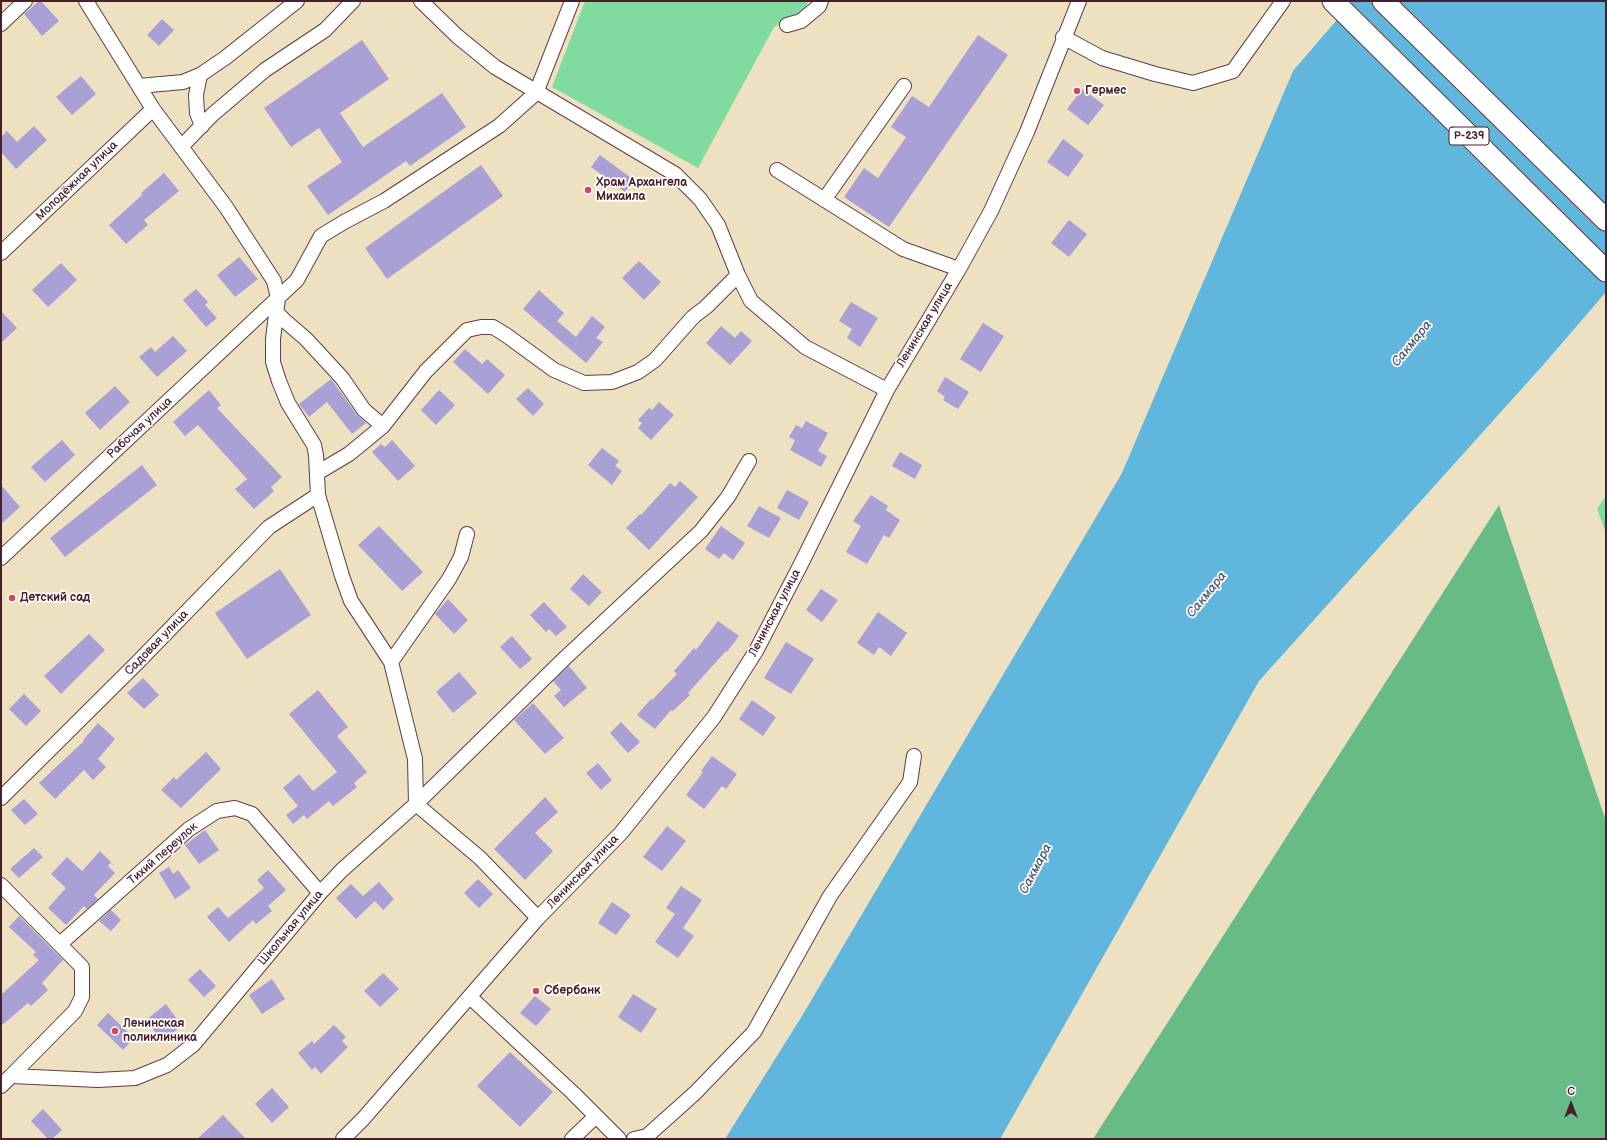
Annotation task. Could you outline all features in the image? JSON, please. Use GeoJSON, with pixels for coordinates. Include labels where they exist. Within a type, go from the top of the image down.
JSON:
{"type":"FeatureCollection","features":[{"type":"Feature","properties":{"kind":"highway","name":"Р-239"},"geometry":{"type":"LineString","coordinates":[[1333,1],[1606,270]]}},
{"type":"Feature","properties":{"kind":"highway","name":"Р-239"},"geometry":{"type":"LineString","coordinates":[[1383,1],[1606,220]]}},
{"type":"Feature","properties":{"kind":"street"},"geometry":{"type":"LineString","coordinates":[[1,24],[25,1]]}},
{"type":"Feature","properties":{"kind":"street"},"geometry":{"type":"LineString","coordinates":[[86,1],[153,109],[226,207],[274,281],[278,298],[273,339],[273,362],[288,403],[314,445],[318,495],[351,601],[391,662],[415,759],[416,804],[480,858],[538,918]]}},
{"type":"Feature","properties":{"kind":"street"},"geometry":{"type":"LineString","coordinates":[[139,86],[183,82],[200,75],[225,58],[297,1]]}},
{"type":"Feature","properties":{"kind":"street"},"geometry":{"type":"LineString","coordinates":[[181,147],[202,126],[265,70],[325,30],[352,1]]}},
{"type":"Feature","properties":{"kind":"street"},"geometry":{"type":"LineString","coordinates":[[421,1],[457,36],[495,68],[675,174],[700,198],[718,226],[738,275],[751,301],[805,347],[887,390]]}},
{"type":"Feature","properties":{"kind":"street"},"geometry":{"type":"LineString","coordinates":[[536,93],[572,1]]}},
{"type":"Feature","properties":{"kind":"street"},"geometry":{"type":"LineString","coordinates":[[787,25],[801,21],[818,6],[821,1]]}},
{"type":"Feature","properties":{"kind":"street","name":"Ленинская улица"},"geometry":{"type":"LineString","coordinates":[[343,1139],[363,1119],[538,918],[621,833],[714,717],[756,651],[887,390],[959,269],[994,204],[1027,132],[1078,1]]}},
{"type":"Feature","properties":{"kind":"street"},"geometry":{"type":"LineString","coordinates":[[1063,37],[1102,58],[1155,74],[1193,83],[1233,71],[1283,1]]}},
{"type":"Feature","properties":{"kind":"street"},"geometry":{"type":"LineString","coordinates":[[200,75],[196,95],[197,113],[202,126]]}},
{"type":"Feature","properties":{"kind":"street"},"geometry":{"type":"LineString","coordinates":[[824,200],[904,86]]}},
{"type":"Feature","properties":{"kind":"street","name":"Рабочая улица"},"geometry":{"type":"LineString","coordinates":[[1,558],[297,280],[321,236],[384,201],[499,126],[536,93]]}},
{"type":"Feature","properties":{"kind":"street","name":"Молодёжная улица"},"geometry":{"type":"LineString","coordinates":[[1,253],[153,109]]}},
{"type":"Feature","properties":{"kind":"street"},"geometry":{"type":"LineString","coordinates":[[776,170],[903,249],[959,269]]}},
{"type":"Feature","properties":{"kind":"street"},"geometry":{"type":"LineString","coordinates":[[317,473],[349,454],[383,426],[426,371],[467,330],[481,327],[493,327],[506,334],[554,370],[584,383],[612,382],[638,372],[655,360],[693,317],[706,307],[738,275]]}},
{"type":"Feature","properties":{"kind":"street"},"geometry":{"type":"LineString","coordinates":[[276,312],[306,339],[342,378],[364,410],[383,426]]}},
{"type":"Feature","properties":{"kind":"street","name":"Школьная улица"},"geometry":{"type":"LineString","coordinates":[[12,1076],[98,1080],[135,1078],[167,1065],[193,1045],[320,893],[342,870],[416,804],[565,658],[701,530],[728,497],[750,461]]}},
{"type":"Feature","properties":{"kind":"street","name":"Садовая улица"},"geometry":{"type":"LineString","coordinates":[[1,798],[137,663],[268,527],[318,495]]}},
{"type":"Feature","properties":{"kind":"street"},"geometry":{"type":"LineString","coordinates":[[391,662],[449,579],[461,557],[467,534]]}},
{"type":"Feature","properties":{"kind":"street"},"geometry":{"type":"LineString","coordinates":[[634,1139],[647,1136],[695,1093],[754,1032],[830,896],[910,782],[914,756]]}},
{"type":"Feature","properties":{"kind":"street","name":"Тихий переулок"},"geometry":{"type":"LineString","coordinates":[[60,944],[189,829],[217,811],[236,808],[252,814],[320,893]]}},
{"type":"Feature","properties":{"kind":"street"},"geometry":{"type":"LineString","coordinates":[[1,885],[82,967],[82,998],[74,1011],[1,1086]]}},
{"type":"Feature","properties":{"kind":"street"},"geometry":{"type":"LineString","coordinates":[[470,997],[619,1139]]}},
{"type":"Feature","properties":{"kind":"street"},"geometry":{"type":"LineString","coordinates":[[572,1139],[596,1116]]}},
{"type":"Feature","properties":{"kind":"green space"},"geometry":{"type":"Polygon","coordinates":[[[585,1],[809,1],[802,13],[774,27],[698,168],[552,87],[585,1]]]}},
{"type":"Feature","properties":{"kind":"green space"},"geometry":{"type":"Polygon","coordinates":[[[1606,496],[1606,533],[1597,509],[1606,496]]]}},
{"type":"Feature","properties":{"kind":"green space"},"geometry":{"type":"Polygon","coordinates":[[[1499,505],[1606,821],[1606,1139],[1093,1139],[1499,505]]]}},
{"type":"Feature","properties":{"kind":"water","name":"Сакмара"},"geometry":{"type":"Polygon","coordinates":[[[1353,1],[1606,1],[1606,292],[1544,364],[1259,681],[1000,1139],[725,1139],[802,1016],[1122,473],[1293,71],[1353,1]]]}},
{"type":"Feature","properties":{"kind":"building"},"geometry":{"type":"Polygon","coordinates":[[[39,1],[41,1],[59,21],[42,36],[24,14],[39,1]]]}},
{"type":"Feature","properties":{"kind":"building"},"geometry":{"type":"Polygon","coordinates":[[[162,19],[174,30],[159,46],[147,35],[162,19]]]}},
{"type":"Feature","properties":{"kind":"building"},"geometry":{"type":"Polygon","coordinates":[[[978,35],[1008,55],[889,227],[844,197],[864,168],[878,178],[906,137],[891,127],[912,96],[929,107],[978,35]]]}},
{"type":"Feature","properties":{"kind":"building"},"geometry":{"type":"Polygon","coordinates":[[[362,40],[389,79],[340,113],[363,147],[442,93],[466,127],[410,166],[406,161],[328,215],[307,186],[342,162],[319,128],[291,147],[264,108],[362,40]]]}},
{"type":"Feature","properties":{"kind":"building"},"geometry":{"type":"Polygon","coordinates":[[[81,76],[96,94],[72,115],[56,97],[81,76]]]}},
{"type":"Feature","properties":{"kind":"building"},"geometry":{"type":"Polygon","coordinates":[[[1082,89],[1104,105],[1088,125],[1067,109],[1082,89]]]}},
{"type":"Feature","properties":{"kind":"building"},"geometry":{"type":"Polygon","coordinates":[[[34,126],[47,140],[16,169],[1,152],[1,137],[7,131],[17,142],[34,126]]]}},
{"type":"Feature","properties":{"kind":"building"},"geometry":{"type":"Polygon","coordinates":[[[1063,139],[1084,155],[1068,177],[1047,162],[1063,139]]]}},
{"type":"Feature","properties":{"kind":"building"},"geometry":{"type":"Polygon","coordinates":[[[600,155],[634,180],[625,192],[591,167],[600,155]]]}},
{"type":"Feature","properties":{"kind":"building"},"geometry":{"type":"Polygon","coordinates":[[[481,165],[503,196],[387,279],[365,248],[481,165]]]}},
{"type":"Feature","properties":{"kind":"building"},"geometry":{"type":"Polygon","coordinates":[[[164,173],[179,191],[144,220],[148,225],[126,244],[109,225],[142,195],[141,193],[164,173]]]}},
{"type":"Feature","properties":{"kind":"building"},"geometry":{"type":"Polygon","coordinates":[[[1069,220],[1087,234],[1069,257],[1051,243],[1069,220]]]}},
{"type":"Feature","properties":{"kind":"building"},"geometry":{"type":"Polygon","coordinates":[[[239,257],[258,279],[235,297],[217,275],[239,257]]]}},
{"type":"Feature","properties":{"kind":"building"},"geometry":{"type":"Polygon","coordinates":[[[639,261],[661,282],[644,300],[622,278],[639,261]]]}},
{"type":"Feature","properties":{"kind":"building"},"geometry":{"type":"Polygon","coordinates":[[[61,263],[77,280],[48,307],[32,290],[61,263]]]}},
{"type":"Feature","properties":{"kind":"building"},"geometry":{"type":"Polygon","coordinates":[[[196,289],[208,302],[205,305],[217,318],[206,327],[183,300],[196,289]]]}},
{"type":"Feature","properties":{"kind":"building"},"geometry":{"type":"Polygon","coordinates":[[[539,290],[564,313],[557,321],[576,337],[592,316],[605,327],[596,338],[603,342],[586,363],[523,309],[539,290]]]}},
{"type":"Feature","properties":{"kind":"building"},"geometry":{"type":"Polygon","coordinates":[[[851,302],[878,318],[860,347],[847,338],[852,329],[839,321],[851,302]]]}},
{"type":"Feature","properties":{"kind":"building"},"geometry":{"type":"Polygon","coordinates":[[[1,311],[17,328],[1,343],[1,311]]]}},
{"type":"Feature","properties":{"kind":"building"},"geometry":{"type":"Polygon","coordinates":[[[983,323],[1004,336],[981,372],[960,359],[983,323]]]}},
{"type":"Feature","properties":{"kind":"building"},"geometry":{"type":"Polygon","coordinates":[[[721,326],[735,338],[741,331],[752,341],[730,365],[706,343],[721,326]]]}},
{"type":"Feature","properties":{"kind":"building"},"geometry":{"type":"Polygon","coordinates":[[[173,336],[187,351],[157,377],[139,357],[151,347],[155,352],[173,336]]]}},
{"type":"Feature","properties":{"kind":"building"},"geometry":{"type":"Polygon","coordinates":[[[465,349],[482,364],[487,359],[505,375],[488,394],[453,362],[465,349]]]}},
{"type":"Feature","properties":{"kind":"building"},"geometry":{"type":"Polygon","coordinates":[[[945,377],[969,392],[958,409],[943,400],[945,397],[937,391],[945,377]]]}},
{"type":"Feature","properties":{"kind":"building"},"geometry":{"type":"Polygon","coordinates":[[[331,379],[357,415],[366,423],[352,434],[327,402],[309,417],[299,404],[331,379]]]}},
{"type":"Feature","properties":{"kind":"building"},"geometry":{"type":"Polygon","coordinates":[[[115,386],[130,402],[100,430],[85,413],[115,386]]]}},
{"type":"Feature","properties":{"kind":"building"},"geometry":{"type":"Polygon","coordinates":[[[528,388],[544,404],[533,416],[516,399],[528,388]]]}},
{"type":"Feature","properties":{"kind":"building"},"geometry":{"type":"Polygon","coordinates":[[[209,390],[221,405],[217,408],[282,477],[271,487],[274,491],[254,509],[235,489],[247,479],[198,425],[185,436],[173,422],[209,390]]]}},
{"type":"Feature","properties":{"kind":"building"},"geometry":{"type":"Polygon","coordinates":[[[439,390],[455,405],[436,425],[421,410],[439,390]]]}},
{"type":"Feature","properties":{"kind":"building"},"geometry":{"type":"Polygon","coordinates":[[[659,402],[674,415],[651,440],[638,428],[642,423],[638,420],[649,408],[652,410],[659,402]]]}},
{"type":"Feature","properties":{"kind":"building"},"geometry":{"type":"Polygon","coordinates":[[[806,421],[828,433],[818,451],[827,456],[821,467],[790,450],[795,440],[789,437],[796,425],[802,428],[806,421]]]}},
{"type":"Feature","properties":{"kind":"building"},"geometry":{"type":"Polygon","coordinates":[[[62,440],[75,455],[45,482],[31,467],[62,440]]]}},
{"type":"Feature","properties":{"kind":"building"},"geometry":{"type":"Polygon","coordinates":[[[392,440],[415,466],[398,481],[372,452],[381,444],[385,447],[392,440]]]}},
{"type":"Feature","properties":{"kind":"building"},"geometry":{"type":"Polygon","coordinates":[[[602,448],[619,461],[615,466],[622,471],[612,485],[588,465],[602,448]]]}},
{"type":"Feature","properties":{"kind":"building"},"geometry":{"type":"Polygon","coordinates":[[[900,452],[922,465],[915,479],[892,466],[900,452]]]}},
{"type":"Feature","properties":{"kind":"building"},"geometry":{"type":"Polygon","coordinates":[[[142,465],[157,485],[65,557],[50,538],[142,465]]]}},
{"type":"Feature","properties":{"kind":"building"},"geometry":{"type":"Polygon","coordinates":[[[680,481],[698,497],[649,550],[626,528],[640,514],[641,515],[670,483],[675,487],[680,481]]]}},
{"type":"Feature","properties":{"kind":"building"},"geometry":{"type":"Polygon","coordinates":[[[1,485],[20,507],[1,524],[1,485]]]}},
{"type":"Feature","properties":{"kind":"building"},"geometry":{"type":"Polygon","coordinates":[[[787,490],[809,502],[799,520],[777,508],[787,490]]]}},
{"type":"Feature","properties":{"kind":"building"},"geometry":{"type":"Polygon","coordinates":[[[871,495],[888,506],[886,510],[900,520],[889,538],[884,535],[867,564],[846,552],[861,526],[853,521],[871,495]]]}},
{"type":"Feature","properties":{"kind":"building"},"geometry":{"type":"Polygon","coordinates":[[[759,506],[781,518],[769,538],[747,526],[759,506]]]}},
{"type":"Feature","properties":{"kind":"building"},"geometry":{"type":"Polygon","coordinates":[[[379,526],[423,572],[402,591],[358,545],[379,526]]]}},
{"type":"Feature","properties":{"kind":"building"},"geometry":{"type":"Polygon","coordinates":[[[721,526],[745,543],[733,560],[724,553],[719,559],[705,549],[721,526]]]}},
{"type":"Feature","properties":{"kind":"building"},"geometry":{"type":"Polygon","coordinates":[[[280,569],[311,615],[247,659],[215,613],[280,569]]]}},
{"type":"Feature","properties":{"kind":"building"},"geometry":{"type":"Polygon","coordinates":[[[583,574],[602,592],[589,606],[570,589],[583,574]]]}},
{"type":"Feature","properties":{"kind":"building"},"geometry":{"type":"Polygon","coordinates":[[[821,589],[838,600],[822,622],[806,610],[821,589]]]}},
{"type":"Feature","properties":{"kind":"building"},"geometry":{"type":"Polygon","coordinates":[[[448,599],[468,620],[454,634],[435,614],[448,599]]]}},
{"type":"Feature","properties":{"kind":"building"},"geometry":{"type":"Polygon","coordinates":[[[544,602],[567,627],[556,636],[549,629],[546,632],[530,615],[544,602]]]}},
{"type":"Feature","properties":{"kind":"building"},"geometry":{"type":"Polygon","coordinates":[[[878,612],[907,633],[891,656],[879,647],[874,655],[857,643],[878,612]]]}},
{"type":"Feature","properties":{"kind":"building"},"geometry":{"type":"Polygon","coordinates":[[[718,621],[739,636],[727,652],[726,651],[688,693],[690,695],[673,711],[671,710],[655,729],[637,715],[677,674],[674,671],[694,648],[696,650],[718,621]]]}},
{"type":"Feature","properties":{"kind":"building"},"geometry":{"type":"Polygon","coordinates":[[[89,634],[105,650],[61,694],[44,676],[89,634]]]}},
{"type":"Feature","properties":{"kind":"building"},"geometry":{"type":"Polygon","coordinates":[[[512,636],[532,659],[520,669],[500,647],[512,636]]]}},
{"type":"Feature","properties":{"kind":"building"},"geometry":{"type":"Polygon","coordinates":[[[786,642],[814,659],[791,694],[764,678],[786,642]]]}},
{"type":"Feature","properties":{"kind":"building"},"geometry":{"type":"Polygon","coordinates":[[[569,666],[587,688],[564,707],[554,696],[561,690],[553,681],[569,666]]]}},
{"type":"Feature","properties":{"kind":"building"},"geometry":{"type":"Polygon","coordinates":[[[459,672],[477,693],[453,713],[436,692],[459,672]]]}},
{"type":"Feature","properties":{"kind":"building"},"geometry":{"type":"Polygon","coordinates":[[[143,678],[159,695],[144,709],[127,693],[143,678]]]}},
{"type":"Feature","properties":{"kind":"building"},"geometry":{"type":"Polygon","coordinates":[[[318,690],[348,727],[337,736],[367,772],[354,783],[357,787],[333,806],[329,801],[307,819],[304,815],[293,824],[286,815],[298,806],[283,788],[299,774],[313,791],[337,772],[289,714],[318,690]]]}},
{"type":"Feature","properties":{"kind":"building"},"geometry":{"type":"Polygon","coordinates":[[[24,694],[41,711],[26,726],[9,709],[24,694]]]}},
{"type":"Feature","properties":{"kind":"building"},"geometry":{"type":"Polygon","coordinates":[[[752,700],[776,717],[763,736],[739,719],[752,700]]]}},
{"type":"Feature","properties":{"kind":"building"},"geometry":{"type":"Polygon","coordinates":[[[533,703],[564,738],[545,754],[514,720],[533,703]]]}},
{"type":"Feature","properties":{"kind":"building"},"geometry":{"type":"Polygon","coordinates":[[[621,722],[640,742],[628,753],[610,733],[621,722]]]}},
{"type":"Feature","properties":{"kind":"building"},"geometry":{"type":"Polygon","coordinates":[[[98,723],[115,739],[98,759],[106,767],[93,780],[84,770],[55,799],[39,783],[84,741],[83,740],[98,723]]]}},
{"type":"Feature","properties":{"kind":"building"},"geometry":{"type":"Polygon","coordinates":[[[206,752],[221,769],[181,808],[161,790],[174,777],[176,780],[206,752]]]}},
{"type":"Feature","properties":{"kind":"building"},"geometry":{"type":"Polygon","coordinates":[[[712,756],[737,774],[726,789],[722,786],[704,809],[686,795],[703,772],[701,771],[712,756]]]}},
{"type":"Feature","properties":{"kind":"building"},"geometry":{"type":"Polygon","coordinates":[[[598,763],[612,780],[601,790],[586,773],[598,763]]]}},
{"type":"Feature","properties":{"kind":"building"},"geometry":{"type":"Polygon","coordinates":[[[545,797],[558,812],[535,833],[553,851],[525,880],[494,849],[545,797]]]}},
{"type":"Feature","properties":{"kind":"building"},"geometry":{"type":"Polygon","coordinates":[[[24,799],[38,814],[25,825],[11,810],[24,799]]]}},
{"type":"Feature","properties":{"kind":"building"},"geometry":{"type":"Polygon","coordinates":[[[667,826],[686,841],[662,871],[643,857],[667,826]]]}},
{"type":"Feature","properties":{"kind":"building"},"geometry":{"type":"Polygon","coordinates":[[[205,830],[219,850],[199,864],[185,845],[205,830]]]}},
{"type":"Feature","properties":{"kind":"building"},"geometry":{"type":"Polygon","coordinates":[[[34,848],[43,857],[19,878],[10,869],[34,848]]]}},
{"type":"Feature","properties":{"kind":"building"},"geometry":{"type":"Polygon","coordinates":[[[100,851],[111,862],[108,866],[115,873],[94,895],[98,899],[87,909],[84,906],[66,925],[48,908],[66,888],[51,874],[67,857],[82,871],[100,851]]]}},
{"type":"Feature","properties":{"kind":"building"},"geometry":{"type":"Polygon","coordinates":[[[169,867],[173,874],[178,870],[191,888],[175,899],[159,873],[169,867]]]}},
{"type":"Feature","properties":{"kind":"building"},"geometry":{"type":"Polygon","coordinates":[[[268,870],[286,890],[268,906],[272,911],[256,924],[253,920],[229,942],[207,917],[218,907],[228,918],[264,888],[257,880],[268,870]]]}},
{"type":"Feature","properties":{"kind":"building"},"geometry":{"type":"Polygon","coordinates":[[[478,879],[493,894],[479,908],[464,893],[478,879]]]}},
{"type":"Feature","properties":{"kind":"building"},"geometry":{"type":"Polygon","coordinates":[[[379,882],[394,899],[383,910],[375,901],[356,919],[336,898],[351,884],[363,896],[379,882]]]}},
{"type":"Feature","properties":{"kind":"building"},"geometry":{"type":"Polygon","coordinates":[[[681,886],[702,900],[683,928],[694,936],[678,958],[655,942],[675,914],[666,908],[681,886]]]}},
{"type":"Feature","properties":{"kind":"building"},"geometry":{"type":"Polygon","coordinates":[[[612,902],[631,915],[616,935],[598,923],[612,902]]]}},
{"type":"Feature","properties":{"kind":"building"},"geometry":{"type":"Polygon","coordinates":[[[111,910],[121,920],[111,931],[99,921],[111,910]]]}},
{"type":"Feature","properties":{"kind":"building"},"geometry":{"type":"Polygon","coordinates":[[[19,916],[63,960],[42,983],[48,990],[31,1006],[28,1003],[1,1026],[1,995],[39,960],[33,955],[36,952],[9,927],[19,916]]]}},
{"type":"Feature","properties":{"kind":"building"},"geometry":{"type":"Polygon","coordinates":[[[200,969],[216,986],[204,997],[188,980],[200,969]]]}},
{"type":"Feature","properties":{"kind":"building"},"geometry":{"type":"Polygon","coordinates":[[[383,973],[399,989],[380,1007],[364,991],[383,973]]]}},
{"type":"Feature","properties":{"kind":"building"},"geometry":{"type":"Polygon","coordinates":[[[272,979],[285,999],[262,1014],[249,995],[272,979]]]}},
{"type":"Feature","properties":{"kind":"building"},"geometry":{"type":"Polygon","coordinates":[[[633,994],[657,1009],[641,1033],[618,1017],[633,994]]]}},
{"type":"Feature","properties":{"kind":"building"},"geometry":{"type":"Polygon","coordinates":[[[535,996],[551,1009],[536,1026],[520,1013],[535,996]]]}},
{"type":"Feature","properties":{"kind":"building"},"geometry":{"type":"Polygon","coordinates":[[[166,1004],[182,1026],[162,1041],[146,1020],[166,1004]]]}},
{"type":"Feature","properties":{"kind":"building","name":"Ленинская поликлиника"},"geometry":{"type":"Polygon","coordinates":[[[108,1013],[134,1038],[123,1050],[97,1025],[108,1013]]]}},
{"type":"Feature","properties":{"kind":"building"},"geometry":{"type":"Polygon","coordinates":[[[334,1025],[346,1037],[342,1041],[348,1047],[321,1074],[315,1067],[312,1070],[298,1053],[312,1041],[314,1044],[334,1025]]]}},
{"type":"Feature","properties":{"kind":"building"},"geometry":{"type":"Polygon","coordinates":[[[510,1052],[553,1092],[520,1127],[477,1086],[510,1052]]]}},
{"type":"Feature","properties":{"kind":"building"},"geometry":{"type":"Polygon","coordinates":[[[272,1088],[289,1107],[272,1123],[255,1104],[272,1088]]]}},
{"type":"Feature","properties":{"kind":"building"},"geometry":{"type":"Polygon","coordinates":[[[43,1109],[62,1130],[52,1139],[48,1139],[31,1121],[43,1109]]]}},
{"type":"Feature","properties":{"kind":"building"},"geometry":{"type":"Polygon","coordinates":[[[223,1115],[246,1139],[197,1139],[223,1115]]]}},
{"type":"Feature","properties":{"kind":"place","name":"Гермес"},"geometry":{"type":"Point","coordinates":[1077,91]}},
{"type":"Feature","properties":{"kind":"place","name":"Храм Архангела Михаила"},"geometry":{"type":"Point","coordinates":[588,190]}},
{"type":"Feature","properties":{"kind":"place","name":"Детский сад"},"geometry":{"type":"Point","coordinates":[12,598]}},
{"type":"Feature","properties":{"kind":"place","name":"Сбербанк"},"geometry":{"type":"Point","coordinates":[536,991]}},
{"type":"Feature","properties":{"kind":"place","name":"Ленинская поликлиника"},"geometry":{"type":"Point","coordinates":[115,1031]}}]}
